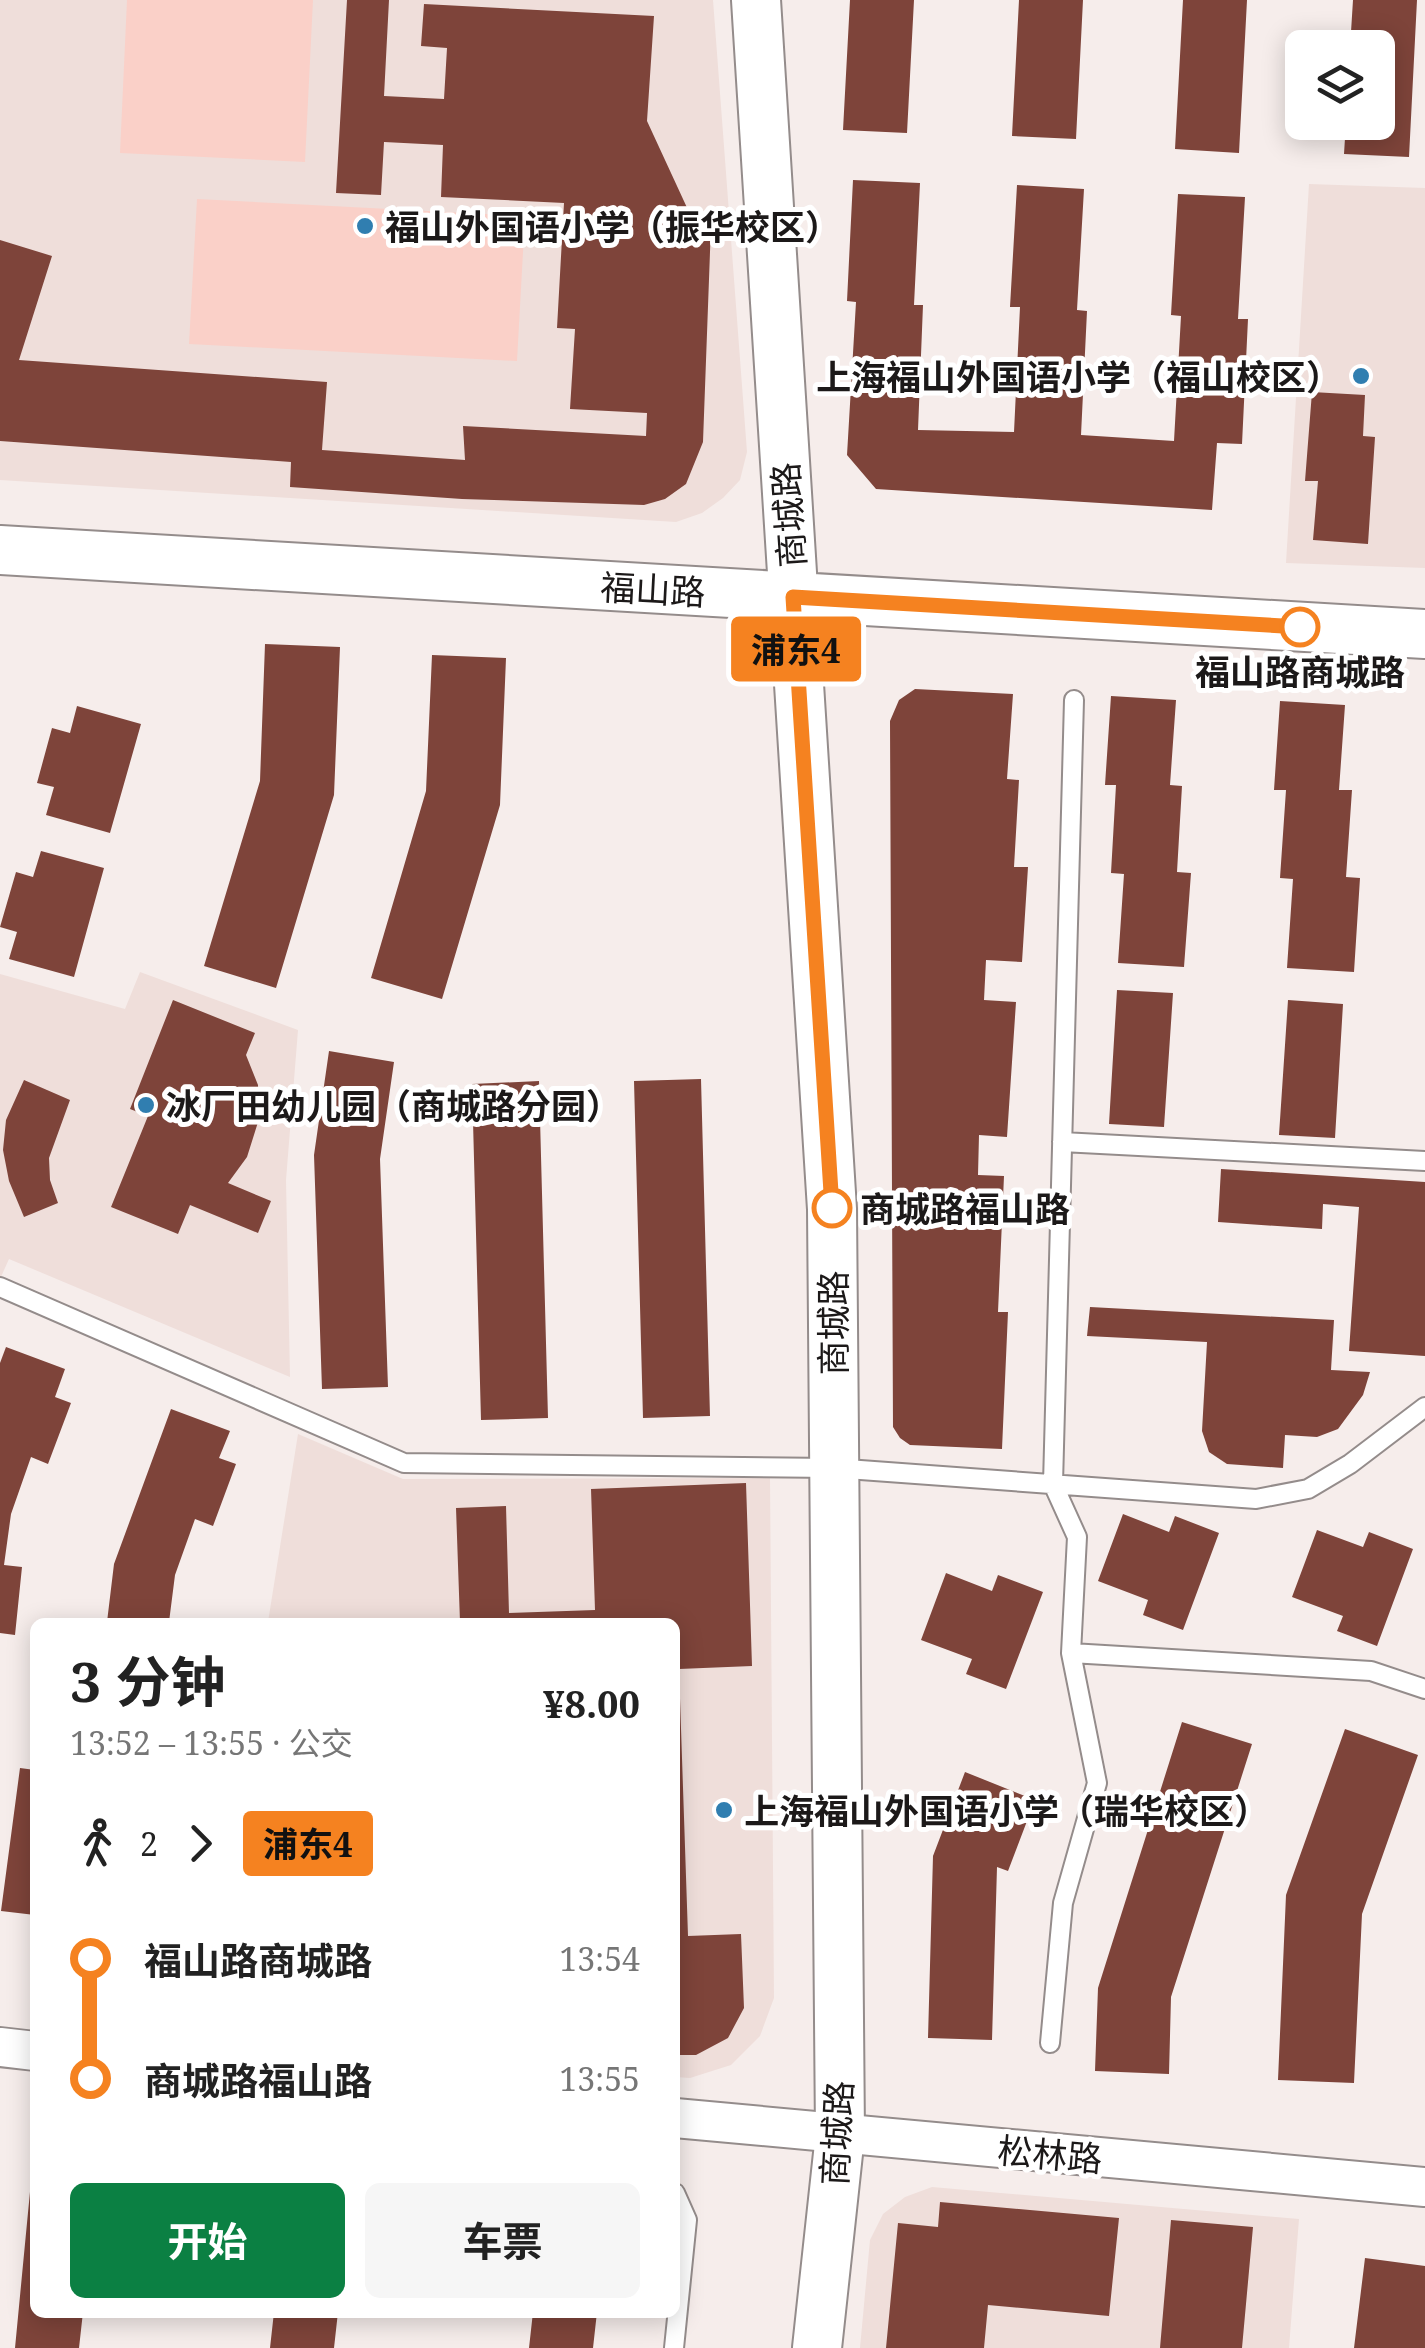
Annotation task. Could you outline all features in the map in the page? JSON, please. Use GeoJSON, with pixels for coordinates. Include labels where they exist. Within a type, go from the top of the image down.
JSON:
{"type":"FeatureCollection","features":[{"type":"Feature","properties":{"kind":"street","name":"商城路"},"geometry":{"type":"LineString","coordinates":[[756,0],[832,1209],[840,2136],[817,2348]]}},
{"type":"Feature","properties":{"kind":"street","name":"福山路"},"geometry":{"type":"LineString","coordinates":[[0,550],[1425,634]]}},
{"type":"Feature","properties":{"kind":"street"},"geometry":{"type":"LineString","coordinates":[[0,2047],[30,2050]]}},
{"type":"Feature","properties":{"kind":"street","name":"松林路"},"geometry":{"type":"LineString","coordinates":[[680,2119],[1425,2187]]}},
{"type":"Feature","properties":{"kind":"lane"},"geometry":{"type":"LineString","coordinates":[[1050,2044],[1063,1902],[1097,1783],[1070,1653],[1077,1537],[1053,1484],[1074,700]]}},
{"type":"Feature","properties":{"kind":"lane"},"geometry":{"type":"LineString","coordinates":[[1062,1142],[1425,1161]]}},
{"type":"Feature","properties":{"kind":"lane"},"geometry":{"type":"LineString","coordinates":[[0,1288],[404,1463],[832,1468],[1256,1499],[1308,1488],[1350,1464],[1425,1407]]}},
{"type":"Feature","properties":{"kind":"lane"},"geometry":{"type":"LineString","coordinates":[[1070,1653],[1371,1672],[1425,1689]]}},
{"type":"Feature","properties":{"kind":"lane"},"geometry":{"type":"LineString","coordinates":[[680,2205],[687,2220],[680,2289]]}},
{"type":"Feature","properties":{"kind":"lane"},"geometry":{"type":"LineString","coordinates":[[674,2348],[677,2318]]}},
{"type":"Feature","properties":{"kind":"shaded area","name":"福山外国语小学（振华校区）"},"geometry":{"type":"Polygon","coordinates":[[[0,0],[713,0],[747,452],[740,480],[702,513],[676,522],[0,480],[0,0]]]}},
{"type":"Feature","properties":{"kind":"shaded area"},"geometry":{"type":"Polygon","coordinates":[[[127,0],[313,0],[305,162],[120,153],[127,0]]]}},
{"type":"Feature","properties":{"kind":"shaded area","name":"上海福山外国语小学（福山校区）"},"geometry":{"type":"Polygon","coordinates":[[[1309,184],[1425,188],[1425,568],[1286,563],[1309,184]]]}},
{"type":"Feature","properties":{"kind":"shaded area"},"geometry":{"type":"Polygon","coordinates":[[[197,199],[525,216],[517,361],[189,344],[197,199]]]}},
{"type":"Feature","properties":{"kind":"shaded area","name":"冰厂田幼儿园（商城路分园）"},"geometry":{"type":"Polygon","coordinates":[[[140,972],[298,1030],[286,1180],[290,1377],[9,1259],[0,1279],[0,974],[125,1009],[140,972]]]}},
{"type":"Feature","properties":{"kind":"shaded area","name":"上海福山外国语小学（瑞华校区）"},"geometry":{"type":"Polygon","coordinates":[[[298,1434],[403,1479],[770,1478],[774,1998],[760,2036],[731,2065],[680,2077],[680,1618],[269,1618],[298,1434]]]}},
{"type":"Feature","properties":{"kind":"shaded area"},"geometry":{"type":"Polygon","coordinates":[[[932,2187],[1299,2219],[1289,2348],[860,2348],[870,2240],[883,2214],[905,2197],[932,2187]]]}},
{"type":"Feature","properties":{"kind":"building"},"geometry":{"type":"Polygon","coordinates":[[[347,0],[389,0],[384,96],[444,99],[447,48],[421,46],[424,4],[654,16],[647,121],[695,225],[711,225],[703,442],[686,484],[665,499],[644,505],[462,499],[290,487],[291,462],[0,441],[0,240],[52,256],[19,360],[327,382],[322,450],[465,460],[463,426],[646,436],[647,413],[570,409],[575,329],[557,328],[564,203],[441,197],[443,145],[384,142],[381,195],[336,193],[347,0]]]}},
{"type":"Feature","properties":{"kind":"building"},"geometry":{"type":"Polygon","coordinates":[[[850,0],[914,0],[907,133],[843,130],[850,0]]]}},
{"type":"Feature","properties":{"kind":"building"},"geometry":{"type":"Polygon","coordinates":[[[1019,0],[1083,0],[1076,139],[1012,136],[1019,0]]]}},
{"type":"Feature","properties":{"kind":"building"},"geometry":{"type":"Polygon","coordinates":[[[1183,0],[1247,0],[1239,153],[1175,149],[1183,0]]]}},
{"type":"Feature","properties":{"kind":"building"},"geometry":{"type":"Polygon","coordinates":[[[1353,0],[1417,0],[1409,157],[1344,154],[1345,140],[1395,140],[1395,30],[1351,30],[1353,0]]]}},
{"type":"Feature","properties":{"kind":"building"},"geometry":{"type":"Polygon","coordinates":[[[853,180],[920,183],[914,305],[923,305],[918,430],[1014,432],[1020,307],[1010,307],[1017,185],[1084,189],[1077,310],[1087,311],[1081,435],[1174,441],[1181,316],[1171,315],[1178,194],[1245,197],[1238,319],[1248,319],[1242,444],[1217,443],[1212,510],[876,489],[847,455],[856,302],[847,301],[853,180]]]}},
{"type":"Feature","properties":{"kind":"building"},"geometry":{"type":"Polygon","coordinates":[[[1312,392],[1365,395],[1363,436],[1375,437],[1368,544],[1313,540],[1318,481],[1305,481],[1312,392]]]}},
{"type":"Feature","properties":{"kind":"building"},"geometry":{"type":"Polygon","coordinates":[[[265,644],[340,647],[334,795],[276,988],[204,966],[260,781],[265,644]]]}},
{"type":"Feature","properties":{"kind":"building"},"geometry":{"type":"Polygon","coordinates":[[[432,655],[506,658],[500,805],[442,999],[371,978],[426,791],[432,655]]]}},
{"type":"Feature","properties":{"kind":"building"},"geometry":{"type":"Polygon","coordinates":[[[915,689],[1013,694],[1007,779],[1019,780],[1014,867],[1028,867],[1022,962],[986,960],[984,1000],[1016,1002],[1007,1137],[979,1135],[978,1175],[1004,1176],[998,1312],[1008,1312],[1002,1449],[910,1445],[893,1427],[890,721],[899,700],[915,689]]]}},
{"type":"Feature","properties":{"kind":"building"},"geometry":{"type":"Polygon","coordinates":[[[1111,696],[1176,700],[1170,785],[1182,786],[1177,872],[1191,873],[1184,967],[1118,963],[1124,874],[1111,873],[1116,785],[1105,785],[1111,696]]]}},
{"type":"Feature","properties":{"kind":"building"},"geometry":{"type":"Polygon","coordinates":[[[1280,701],[1345,705],[1339,790],[1352,790],[1346,877],[1360,878],[1354,972],[1287,968],[1293,879],[1280,878],[1286,790],[1274,790],[1280,701]]]}},
{"type":"Feature","properties":{"kind":"building"},"geometry":{"type":"Polygon","coordinates":[[[77,706],[141,724],[110,833],[46,815],[54,787],[37,783],[52,728],[70,733],[77,706]]]}},
{"type":"Feature","properties":{"kind":"building"},"geometry":{"type":"Polygon","coordinates":[[[41,851],[104,868],[74,977],[9,959],[17,932],[0,927],[16,872],[33,877],[41,851]]]}},
{"type":"Feature","properties":{"kind":"building"},"geometry":{"type":"Polygon","coordinates":[[[1117,990],[1173,993],[1164,1127],[1109,1124],[1117,990]]]}},
{"type":"Feature","properties":{"kind":"building"},"geometry":{"type":"Polygon","coordinates":[[[173,1000],[255,1033],[246,1055],[258,1085],[259,1119],[247,1157],[228,1183],[271,1201],[258,1233],[190,1205],[178,1234],[111,1207],[148,1116],[130,1109],[173,1000]]]}},
{"type":"Feature","properties":{"kind":"building"},"geometry":{"type":"Polygon","coordinates":[[[1288,1000],[1343,1004],[1335,1138],[1279,1135],[1288,1000]]]}},
{"type":"Feature","properties":{"kind":"building"},"geometry":{"type":"Polygon","coordinates":[[[329,1051],[394,1062],[380,1159],[388,1387],[322,1389],[314,1155],[329,1051]]]}},
{"type":"Feature","properties":{"kind":"building"},"geometry":{"type":"Polygon","coordinates":[[[701,1079],[710,1416],[643,1418],[634,1081],[701,1079]]]}},
{"type":"Feature","properties":{"kind":"building"},"geometry":{"type":"Polygon","coordinates":[[[24,1080],[70,1100],[49,1158],[50,1180],[58,1203],[24,1217],[9,1181],[3,1150],[6,1120],[24,1080]]]}},
{"type":"Feature","properties":{"kind":"building"},"geometry":{"type":"Polygon","coordinates":[[[539,1081],[548,1418],[481,1420],[472,1084],[539,1081]]]}},
{"type":"Feature","properties":{"kind":"building"},"geometry":{"type":"Polygon","coordinates":[[[1221,1169],[1425,1182],[1425,1356],[1349,1351],[1359,1207],[1323,1204],[1322,1229],[1218,1222],[1221,1169]]]}},
{"type":"Feature","properties":{"kind":"building"},"geometry":{"type":"Polygon","coordinates":[[[1090,1307],[1334,1320],[1331,1370],[1370,1372],[1363,1395],[1338,1429],[1317,1437],[1285,1435],[1283,1468],[1227,1464],[1209,1452],[1202,1431],[1207,1342],[1087,1336],[1090,1307]]]}},
{"type":"Feature","properties":{"kind":"building"},"geometry":{"type":"Polygon","coordinates":[[[6,1347],[65,1369],[55,1397],[71,1403],[48,1464],[31,1457],[11,1514],[4,1565],[22,1567],[15,1635],[0,1633],[0,1363],[6,1347]]]}},
{"type":"Feature","properties":{"kind":"building"},"geometry":{"type":"Polygon","coordinates":[[[171,1409],[230,1431],[219,1458],[236,1464],[213,1526],[195,1519],[175,1575],[170,1618],[107,1618],[114,1564],[171,1409]]]}},
{"type":"Feature","properties":{"kind":"building"},"geometry":{"type":"Polygon","coordinates":[[[746,1483],[752,1666],[680,1669],[680,1618],[460,1618],[456,1508],[506,1506],[509,1613],[595,1610],[591,1489],[746,1483]]]}},
{"type":"Feature","properties":{"kind":"building"},"geometry":{"type":"Polygon","coordinates":[[[1123,1514],[1169,1532],[1175,1516],[1219,1533],[1183,1630],[1143,1615],[1148,1600],[1098,1581],[1123,1514]]]}},
{"type":"Feature","properties":{"kind":"building"},"geometry":{"type":"Polygon","coordinates":[[[1317,1530],[1363,1547],[1369,1532],[1413,1549],[1377,1646],[1337,1631],[1343,1616],[1292,1597],[1317,1530]]]}},
{"type":"Feature","properties":{"kind":"building"},"geometry":{"type":"Polygon","coordinates":[[[946,1573],[992,1591],[998,1575],[1043,1592],[1006,1689],[966,1674],[972,1659],[921,1640],[946,1573]]]}},
{"type":"Feature","properties":{"kind":"building"},"geometry":{"type":"Polygon","coordinates":[[[680,1699],[688,1936],[741,1934],[744,2008],[728,2038],[696,2055],[680,2055],[680,1699]]]}},
{"type":"Feature","properties":{"kind":"building"},"geometry":{"type":"Polygon","coordinates":[[[1182,1722],[1252,1744],[1171,1997],[1169,2074],[1095,2071],[1098,1988],[1182,1722]]]}},
{"type":"Feature","properties":{"kind":"building"},"geometry":{"type":"Polygon","coordinates":[[[1345,1729],[1418,1755],[1362,1914],[1354,2083],[1278,2080],[1286,1895],[1345,1729]]]}},
{"type":"Feature","properties":{"kind":"building"},"geometry":{"type":"Polygon","coordinates":[[[20,1768],[30,1769],[30,1914],[1,1911],[20,1768]]]}},
{"type":"Feature","properties":{"kind":"building"},"geometry":{"type":"Polygon","coordinates":[[[965,1772],[1035,1800],[1008,1871],[997,1867],[992,2040],[928,2038],[933,1856],[965,1772]]]}},
{"type":"Feature","properties":{"kind":"building"},"geometry":{"type":"Polygon","coordinates":[[[30,2192],[30,2318],[82,2318],[79,2348],[15,2348],[30,2192]]]}},
{"type":"Feature","properties":{"kind":"building"},"geometry":{"type":"Polygon","coordinates":[[[940,2202],[1119,2218],[1109,2316],[988,2305],[984,2348],[886,2348],[898,2223],[938,2227],[940,2202]]]}},
{"type":"Feature","properties":{"kind":"building"},"geometry":{"type":"Polygon","coordinates":[[[1171,2220],[1253,2227],[1242,2348],[1160,2348],[1171,2220]]]}},
{"type":"Feature","properties":{"kind":"building"},"geometry":{"type":"Polygon","coordinates":[[[1365,2258],[1425,2266],[1425,2348],[1354,2348],[1365,2258]]]}},
{"type":"Feature","properties":{"kind":"building"},"geometry":{"type":"Polygon","coordinates":[[[273,2318],[337,2318],[334,2348],[270,2348],[273,2318]]]}},
{"type":"Feature","properties":{"kind":"building"},"geometry":{"type":"Polygon","coordinates":[[[532,2318],[596,2318],[593,2348],[529,2348],[532,2318]]]}},
{"type":"Feature","properties":{"kind":"bus line","name":"浦东4"},"geometry":{"type":"LineString","coordinates":[[832,1208],[793,597],[1300,627]]}},
{"type":"Feature","properties":{"kind":"place","name":"福山外国语小学（振华校区）"},"geometry":{"type":"Point","coordinates":[365,226]}},
{"type":"Feature","properties":{"kind":"place","name":"上海福山外国语小学（福山校区）"},"geometry":{"type":"Point","coordinates":[1361,376]}},
{"type":"Feature","properties":{"kind":"place","name":"福山路商城路"},"geometry":{"type":"Point","coordinates":[1300,627]}},
{"type":"Feature","properties":{"kind":"place","name":"冰厂田幼儿园（商城路分园）"},"geometry":{"type":"Point","coordinates":[146,1105]}},
{"type":"Feature","properties":{"kind":"place","name":"商城路福山路"},"geometry":{"type":"Point","coordinates":[832,1208]}},
{"type":"Feature","properties":{"kind":"place","name":"上海福山外国语小学（瑞华校区）"},"geometry":{"type":"Point","coordinates":[724,1810]}}]}
